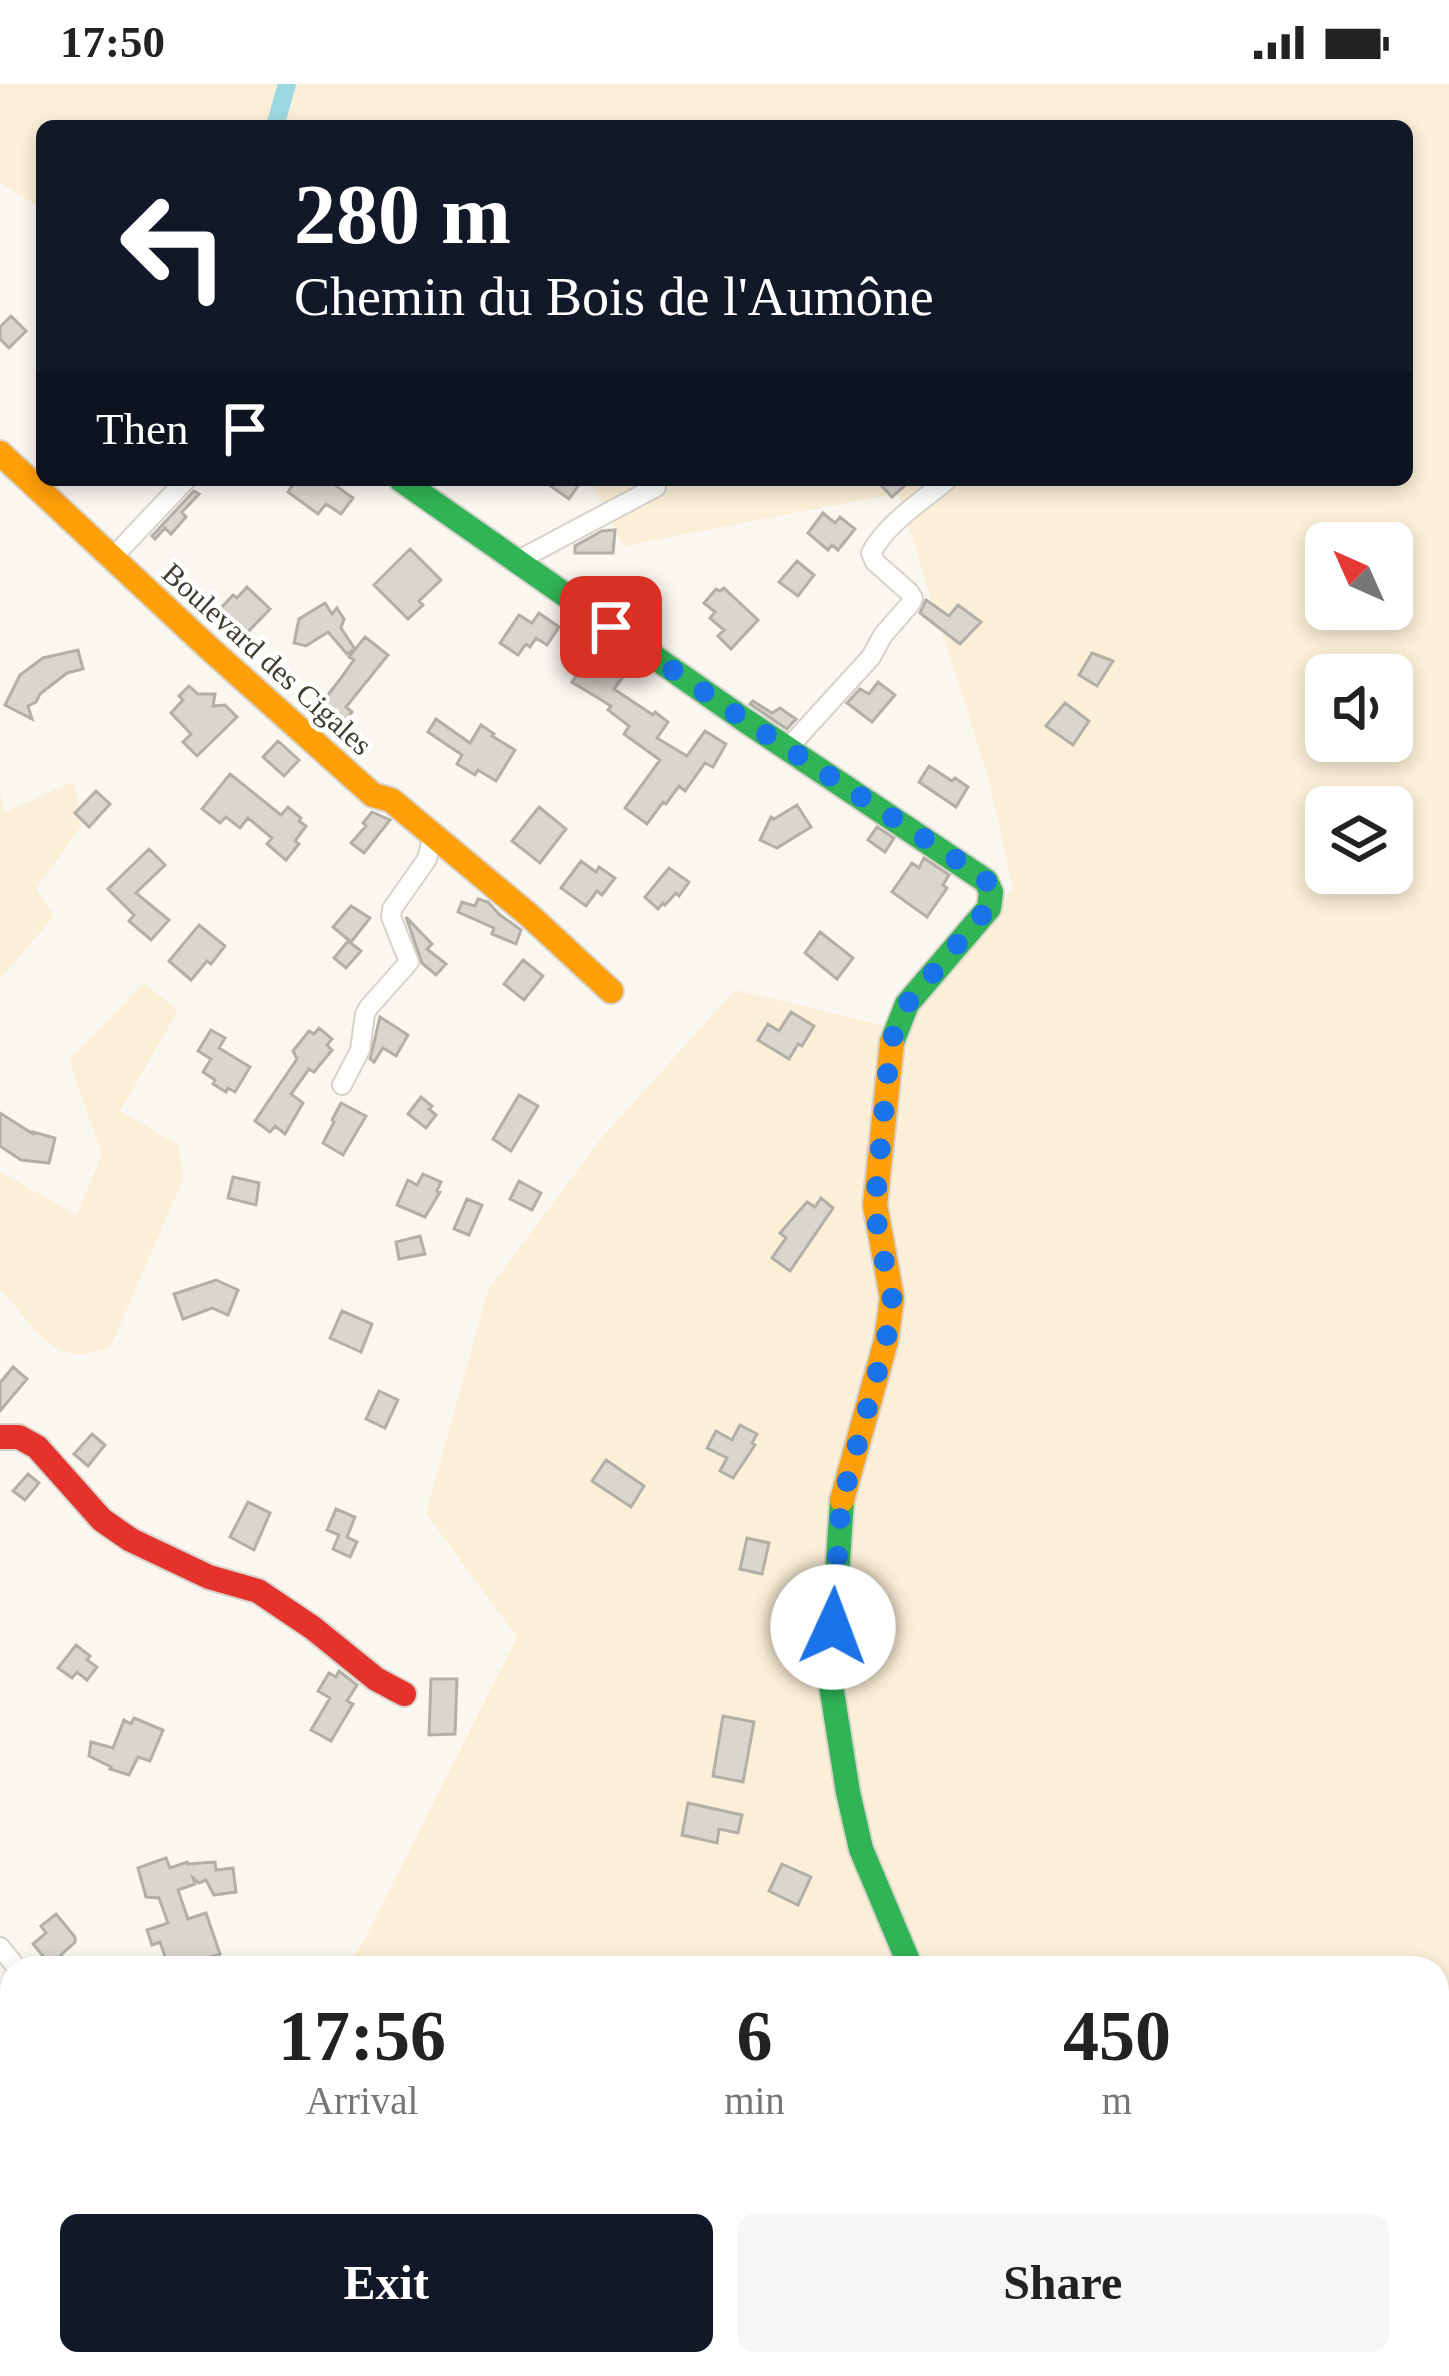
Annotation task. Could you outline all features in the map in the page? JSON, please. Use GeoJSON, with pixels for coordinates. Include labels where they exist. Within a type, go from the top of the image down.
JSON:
{"type":"FeatureCollection","features":[{"type":"Feature","properties":{"kind":"street","name":"Boulevard des Cigales"},"geometry":{"type":"LineString","coordinates":[[0,453],[373,795],[392,800],[611,991]]}},
{"type":"Feature","properties":{"kind":"street"},"geometry":{"type":"LineString","coordinates":[[112,557],[180,486]]}},
{"type":"Feature","properties":{"kind":"street"},"geometry":{"type":"LineString","coordinates":[[410,486],[963,864],[992,889],[988,908],[907,1004],[890,1048],[875,1205],[892,1298],[886,1341],[841,1504],[835,1576],[830,1679],[848,1792],[861,1849],[906,1956]]}},
{"type":"Feature","properties":{"kind":"street"},"geometry":{"type":"LineString","coordinates":[[788,748],[871,657],[883,634],[911,603],[909,592],[871,553],[888,531],[940,486]]}},
{"type":"Feature","properties":{"kind":"street"},"geometry":{"type":"LineString","coordinates":[[517,561],[656,487]]}},
{"type":"Feature","properties":{"kind":"street"},"geometry":{"type":"LineString","coordinates":[[342,1085],[360,1050],[365,1014],[410,962],[392,909],[427,859],[433,834]]}},
{"type":"Feature","properties":{"kind":"street"},"geometry":{"type":"LineString","coordinates":[[0,1437],[19,1437],[37,1447],[102,1520],[130,1540],[209,1577],[258,1592],[313,1628],[376,1679],[404,1694]]}},
{"type":"Feature","properties":{"kind":"shaded area"},"geometry":{"type":"Polygon","coordinates":[[[0,84],[1449,84],[1449,1956],[353,1956],[517,1637],[426,1513],[488,1290],[600,1140],[735,990],[882,1025],[967,948],[1013,889],[989,780],[898,493],[624,546],[592,486],[1413,486],[1413,120],[36,120],[36,204],[0,183],[0,84]]]}},
{"type":"Feature","properties":{"kind":"shaded area"},"geometry":{"type":"Polygon","coordinates":[[[74,781],[82,825],[36,889],[54,916],[0,979],[0,792],[4,813],[74,781]]]}},
{"type":"Feature","properties":{"kind":"shaded area"},"geometry":{"type":"Polygon","coordinates":[[[144,983],[178,1011],[120,1111],[178,1145],[184,1177],[111,1346],[74,1354],[46,1341],[0,1290],[0,1172],[76,1215],[102,1155],[69,1060],[144,983]]]}},
{"type":"Feature","properties":{"kind":"building"},"geometry":{"type":"Polygon","coordinates":[[[11,316],[26,331],[9,348],[0,339],[0,327],[11,316]]]}},
{"type":"Feature","properties":{"kind":"building"},"geometry":{"type":"Polygon","coordinates":[[[292,486],[336,486],[353,498],[341,514],[326,504],[318,514],[288,492],[292,486]]]}},
{"type":"Feature","properties":{"kind":"building"},"geometry":{"type":"Polygon","coordinates":[[[551,486],[578,486],[569,499],[551,486]]]}},
{"type":"Feature","properties":{"kind":"building"},"geometry":{"type":"Polygon","coordinates":[[[882,486],[904,486],[892,497],[882,486]]]}},
{"type":"Feature","properties":{"kind":"building"},"geometry":{"type":"Polygon","coordinates":[[[194,491],[199,494],[182,512],[186,517],[171,534],[165,528],[155,539],[152,536],[194,491]]]}},
{"type":"Feature","properties":{"kind":"building"},"geometry":{"type":"Polygon","coordinates":[[[823,513],[835,523],[840,517],[855,529],[838,550],[832,545],[828,550],[808,533],[823,513]]]}},
{"type":"Feature","properties":{"kind":"building"},"geometry":{"type":"Polygon","coordinates":[[[615,530],[613,553],[575,553],[575,546],[602,531],[615,530]]]}},
{"type":"Feature","properties":{"kind":"building"},"geometry":{"type":"Polygon","coordinates":[[[410,549],[441,580],[408,619],[374,585],[410,549]]]}},
{"type":"Feature","properties":{"kind":"building"},"geometry":{"type":"Polygon","coordinates":[[[797,561],[814,575],[798,596],[779,582],[797,561]]]}},
{"type":"Feature","properties":{"kind":"building"},"geometry":{"type":"Polygon","coordinates":[[[247,587],[270,609],[247,633],[221,608],[247,587]]]}},
{"type":"Feature","properties":{"kind":"building"},"geometry":{"type":"Polygon","coordinates":[[[724,588],[758,620],[731,649],[718,636],[724,630],[710,618],[715,612],[704,603],[716,589],[724,588]]]}},
{"type":"Feature","properties":{"kind":"building"},"geometry":{"type":"Polygon","coordinates":[[[926,600],[949,616],[958,605],[981,622],[960,644],[920,613],[926,600]]]}},
{"type":"Feature","properties":{"kind":"building"},"geometry":{"type":"Polygon","coordinates":[[[325,603],[332,614],[337,608],[344,619],[341,628],[355,649],[347,654],[328,632],[306,646],[294,643],[299,619],[325,603]]]}},
{"type":"Feature","properties":{"kind":"building"},"geometry":{"type":"Polygon","coordinates":[[[539,613],[559,627],[547,645],[536,638],[518,655],[500,643],[519,615],[532,623],[539,613]]]}},
{"type":"Feature","properties":{"kind":"building"},"geometry":{"type":"Polygon","coordinates":[[[365,637],[388,655],[346,707],[352,712],[336,732],[313,714],[354,660],[349,657],[365,637]]]}},
{"type":"Feature","properties":{"kind":"building"},"geometry":{"type":"Polygon","coordinates":[[[78,650],[83,669],[67,673],[40,694],[28,706],[32,719],[5,705],[20,675],[43,658],[78,650]]]}},
{"type":"Feature","properties":{"kind":"building"},"geometry":{"type":"Polygon","coordinates":[[[594,652],[625,674],[614,689],[668,722],[657,738],[687,756],[705,731],[726,744],[713,767],[705,763],[685,791],[679,786],[647,824],[625,808],[660,760],[624,734],[629,726],[608,710],[611,706],[572,682],[594,652]]]}},
{"type":"Feature","properties":{"kind":"building"},"geometry":{"type":"Polygon","coordinates":[[[1092,653],[1113,661],[1097,686],[1079,675],[1092,653]]]}},
{"type":"Feature","properties":{"kind":"building"},"geometry":{"type":"Polygon","coordinates":[[[878,682],[895,695],[872,722],[847,703],[860,689],[869,694],[878,682]]]}},
{"type":"Feature","properties":{"kind":"building"},"geometry":{"type":"Polygon","coordinates":[[[189,686],[198,694],[215,694],[213,706],[225,705],[237,717],[197,756],[183,742],[191,734],[171,713],[189,686]]]}},
{"type":"Feature","properties":{"kind":"building"},"geometry":{"type":"Polygon","coordinates":[[[753,701],[772,713],[780,708],[796,719],[787,729],[750,704],[753,701]]]}},
{"type":"Feature","properties":{"kind":"building"},"geometry":{"type":"Polygon","coordinates":[[[1065,703],[1089,721],[1073,745],[1046,726],[1065,703]]]}},
{"type":"Feature","properties":{"kind":"building"},"geometry":{"type":"Polygon","coordinates":[[[436,719],[470,743],[481,725],[515,750],[496,781],[457,764],[462,755],[428,732],[436,719]]]}},
{"type":"Feature","properties":{"kind":"building"},"geometry":{"type":"Polygon","coordinates":[[[278,741],[299,760],[284,776],[263,757],[278,741]]]}},
{"type":"Feature","properties":{"kind":"building"},"geometry":{"type":"Polygon","coordinates":[[[929,766],[968,787],[956,807],[919,782],[929,766]]]}},
{"type":"Feature","properties":{"kind":"building"},"geometry":{"type":"Polygon","coordinates":[[[230,774],[281,815],[288,807],[301,818],[306,826],[286,860],[267,844],[272,838],[248,818],[240,828],[226,817],[220,823],[202,809],[230,774]]]}},
{"type":"Feature","properties":{"kind":"building"},"geometry":{"type":"Polygon","coordinates":[[[96,791],[110,804],[89,827],[75,813],[96,791]]]}},
{"type":"Feature","properties":{"kind":"building"},"geometry":{"type":"Polygon","coordinates":[[[797,805],[811,827],[777,848],[760,840],[771,817],[797,805]]]}},
{"type":"Feature","properties":{"kind":"building"},"geometry":{"type":"Polygon","coordinates":[[[539,807],[566,829],[540,863],[512,841],[539,807]]]}},
{"type":"Feature","properties":{"kind":"building"},"geometry":{"type":"Polygon","coordinates":[[[372,812],[390,820],[364,853],[351,843],[372,812]]]}},
{"type":"Feature","properties":{"kind":"building"},"geometry":{"type":"Polygon","coordinates":[[[877,827],[894,838],[885,852],[868,840],[877,827]]]}},
{"type":"Feature","properties":{"kind":"building"},"geometry":{"type":"Polygon","coordinates":[[[149,849],[165,865],[136,893],[169,920],[151,940],[129,921],[134,915],[108,889],[149,849]]]}},
{"type":"Feature","properties":{"kind":"building"},"geometry":{"type":"Polygon","coordinates":[[[924,858],[949,875],[943,885],[947,888],[927,917],[892,892],[912,863],[919,868],[924,858]]]}},
{"type":"Feature","properties":{"kind":"building"},"geometry":{"type":"Polygon","coordinates":[[[581,861],[615,878],[586,906],[561,888],[581,861]]]}},
{"type":"Feature","properties":{"kind":"building"},"geometry":{"type":"Polygon","coordinates":[[[669,868],[689,882],[679,896],[676,893],[658,909],[645,897],[669,868]]]}},
{"type":"Feature","properties":{"kind":"building"},"geometry":{"type":"Polygon","coordinates":[[[478,899],[521,930],[516,944],[458,912],[462,902],[475,906],[478,899]]]}},
{"type":"Feature","properties":{"kind":"building"},"geometry":{"type":"Polygon","coordinates":[[[351,906],[370,918],[351,942],[333,927],[351,906]]]}},
{"type":"Feature","properties":{"kind":"building"},"geometry":{"type":"Polygon","coordinates":[[[406,917],[432,944],[427,949],[446,964],[436,975],[422,963],[406,917]]]}},
{"type":"Feature","properties":{"kind":"building"},"geometry":{"type":"Polygon","coordinates":[[[199,925],[225,946],[191,980],[169,961],[199,925]]]}},
{"type":"Feature","properties":{"kind":"building"},"geometry":{"type":"Polygon","coordinates":[[[820,932],[853,958],[837,979],[805,953],[820,932]]]}},
{"type":"Feature","properties":{"kind":"building"},"geometry":{"type":"Polygon","coordinates":[[[348,941],[361,951],[346,968],[334,958],[348,941]]]}},
{"type":"Feature","properties":{"kind":"building"},"geometry":{"type":"Polygon","coordinates":[[[523,960],[543,976],[524,1000],[504,984],[523,960]]]}},
{"type":"Feature","properties":{"kind":"building"},"geometry":{"type":"Polygon","coordinates":[[[791,1012],[814,1026],[789,1059],[758,1040],[768,1024],[779,1031],[791,1012]]]}},
{"type":"Feature","properties":{"kind":"building"},"geometry":{"type":"Polygon","coordinates":[[[380,1017],[408,1035],[396,1056],[383,1048],[374,1062],[370,1059],[380,1017]]]}},
{"type":"Feature","properties":{"kind":"building"},"geometry":{"type":"Polygon","coordinates":[[[319,1028],[332,1039],[327,1045],[332,1050],[314,1072],[309,1069],[291,1094],[303,1103],[285,1134],[275,1126],[270,1132],[255,1121],[297,1059],[293,1051],[309,1031],[314,1034],[319,1028]]]}},
{"type":"Feature","properties":{"kind":"building"},"geometry":{"type":"Polygon","coordinates":[[[211,1030],[225,1038],[219,1048],[250,1067],[235,1092],[213,1084],[215,1080],[203,1072],[211,1059],[198,1051],[211,1030]]]}},
{"type":"Feature","properties":{"kind":"building"},"geometry":{"type":"Polygon","coordinates":[[[519,1095],[538,1106],[511,1151],[493,1139],[519,1095]]]}},
{"type":"Feature","properties":{"kind":"building"},"geometry":{"type":"Polygon","coordinates":[[[421,1097],[436,1115],[426,1128],[408,1114],[421,1097]]]}},
{"type":"Feature","properties":{"kind":"building"},"geometry":{"type":"Polygon","coordinates":[[[341,1103],[366,1116],[343,1155],[323,1143],[341,1103]]]}},
{"type":"Feature","properties":{"kind":"building"},"geometry":{"type":"Polygon","coordinates":[[[0,1113],[33,1134],[55,1138],[49,1163],[21,1160],[0,1146],[0,1113]]]}},
{"type":"Feature","properties":{"kind":"building"},"geometry":{"type":"Polygon","coordinates":[[[423,1174],[441,1182],[425,1217],[397,1205],[408,1180],[417,1185],[423,1174]]]}},
{"type":"Feature","properties":{"kind":"building"},"geometry":{"type":"Polygon","coordinates":[[[233,1177],[259,1183],[256,1205],[228,1198],[233,1177]]]}},
{"type":"Feature","properties":{"kind":"building"},"geometry":{"type":"Polygon","coordinates":[[[519,1181],[541,1193],[532,1210],[510,1199],[519,1181]]]}},
{"type":"Feature","properties":{"kind":"building"},"geometry":{"type":"Polygon","coordinates":[[[821,1198],[833,1208],[790,1271],[772,1258],[786,1238],[780,1233],[807,1202],[815,1207],[821,1198]]]}},
{"type":"Feature","properties":{"kind":"building"},"geometry":{"type":"Polygon","coordinates":[[[467,1199],[482,1205],[469,1235],[454,1229],[467,1199]]]}},
{"type":"Feature","properties":{"kind":"building"},"geometry":{"type":"Polygon","coordinates":[[[420,1236],[425,1254],[399,1259],[396,1242],[420,1236]]]}},
{"type":"Feature","properties":{"kind":"building"},"geometry":{"type":"Polygon","coordinates":[[[216,1280],[238,1290],[228,1315],[212,1308],[183,1319],[174,1294],[216,1280]]]}},
{"type":"Feature","properties":{"kind":"building"},"geometry":{"type":"Polygon","coordinates":[[[342,1311],[372,1324],[361,1352],[330,1338],[342,1311]]]}},
{"type":"Feature","properties":{"kind":"building"},"geometry":{"type":"Polygon","coordinates":[[[13,1367],[27,1379],[0,1411],[0,1383],[13,1367]]]}},
{"type":"Feature","properties":{"kind":"building"},"geometry":{"type":"Polygon","coordinates":[[[379,1391],[398,1400],[385,1428],[366,1419],[379,1391]]]}},
{"type":"Feature","properties":{"kind":"building"},"geometry":{"type":"Polygon","coordinates":[[[740,1425],[757,1434],[733,1478],[720,1471],[727,1458],[707,1448],[716,1431],[732,1440],[740,1425]]]}},
{"type":"Feature","properties":{"kind":"building"},"geometry":{"type":"Polygon","coordinates":[[[92,1434],[105,1445],[88,1466],[74,1454],[92,1434]]]}},
{"type":"Feature","properties":{"kind":"building"},"geometry":{"type":"Polygon","coordinates":[[[606,1460],[644,1486],[631,1507],[592,1481],[606,1460]]]}},
{"type":"Feature","properties":{"kind":"building"},"geometry":{"type":"Polygon","coordinates":[[[28,1474],[39,1483],[25,1500],[13,1491],[28,1474]]]}},
{"type":"Feature","properties":{"kind":"building"},"geometry":{"type":"Polygon","coordinates":[[[248,1502],[270,1513],[254,1550],[230,1537],[248,1502]]]}},
{"type":"Feature","properties":{"kind":"building"},"geometry":{"type":"Polygon","coordinates":[[[336,1509],[355,1517],[347,1537],[357,1542],[350,1557],[333,1549],[339,1535],[327,1530],[336,1509]]]}},
{"type":"Feature","properties":{"kind":"building"},"geometry":{"type":"Polygon","coordinates":[[[747,1538],[769,1543],[762,1574],[740,1569],[747,1538]]]}},
{"type":"Feature","properties":{"kind":"building"},"geometry":{"type":"Polygon","coordinates":[[[76,1645],[97,1667],[87,1680],[77,1672],[72,1678],[58,1668],[76,1645]]]}},
{"type":"Feature","properties":{"kind":"building"},"geometry":{"type":"Polygon","coordinates":[[[339,1671],[357,1685],[347,1701],[353,1704],[331,1741],[311,1730],[330,1698],[318,1691],[329,1673],[336,1677],[339,1671]]]}},
{"type":"Feature","properties":{"kind":"building"},"geometry":{"type":"Polygon","coordinates":[[[431,1679],[457,1679],[455,1734],[429,1735],[431,1679]]]}},
{"type":"Feature","properties":{"kind":"building"},"geometry":{"type":"Polygon","coordinates":[[[723,1716],[754,1722],[743,1782],[713,1776],[723,1716]]]}},
{"type":"Feature","properties":{"kind":"building"},"geometry":{"type":"Polygon","coordinates":[[[134,1718],[163,1730],[150,1761],[138,1757],[129,1775],[89,1756],[91,1742],[113,1748],[124,1720],[131,1724],[134,1718]]]}},
{"type":"Feature","properties":{"kind":"building"},"geometry":{"type":"Polygon","coordinates":[[[688,1803],[742,1815],[738,1833],[719,1829],[717,1843],[682,1835],[688,1803]]]}},
{"type":"Feature","properties":{"kind":"building"},"geometry":{"type":"Polygon","coordinates":[[[166,1858],[170,1868],[187,1862],[215,1862],[216,1870],[233,1868],[236,1892],[214,1895],[206,1880],[199,1883],[193,1878],[195,1884],[178,1890],[188,1919],[206,1913],[220,1954],[165,1956],[160,1942],[152,1945],[147,1930],[168,1923],[159,1898],[146,1897],[138,1868],[166,1858]]]}},
{"type":"Feature","properties":{"kind":"building"},"geometry":{"type":"Polygon","coordinates":[[[782,1864],[811,1877],[798,1905],[769,1891],[782,1864]]]}},
{"type":"Feature","properties":{"kind":"building"},"geometry":{"type":"Polygon","coordinates":[[[56,1914],[75,1942],[62,1956],[43,1956],[33,1944],[46,1933],[41,1926],[56,1914]]]}},
{"type":"Feature","properties":{"kind":"waterway"},"geometry":{"type":"LineString","coordinates":[[277,120],[287,84]]}},
{"type":"Feature","properties":{"kind":"traffic: fast"},"geometry":{"type":"LineString","coordinates":[[410,486],[743,719],[986,881],[991,892],[989,908],[907,1004],[892,1042]]}},
{"type":"Feature","properties":{"kind":"traffic: fast"},"geometry":{"type":"LineString","coordinates":[[842,1500],[830,1679],[861,1849],[906,1956]]}},
{"type":"Feature","properties":{"kind":"traffic: slow"},"geometry":{"type":"LineString","coordinates":[[0,453],[373,795],[391,800],[611,991]]}},
{"type":"Feature","properties":{"kind":"traffic: slow"},"geometry":{"type":"LineString","coordinates":[[842,1500],[886,1341],[892,1298],[875,1205],[892,1042]]}},
{"type":"Feature","properties":{"kind":"traffic: jam"},"geometry":{"type":"LineString","coordinates":[[0,1437],[19,1437],[37,1447],[102,1520],[131,1540],[209,1577],[258,1591],[376,1679],[404,1694]]}},
{"type":"Feature","properties":{"kind":"route"},"geometry":{"type":"LineString","coordinates":[[611,627],[963,864],[992,889],[988,908],[907,1004],[890,1048],[875,1205],[892,1298],[886,1341],[841,1504],[833,1627]]}}]}
